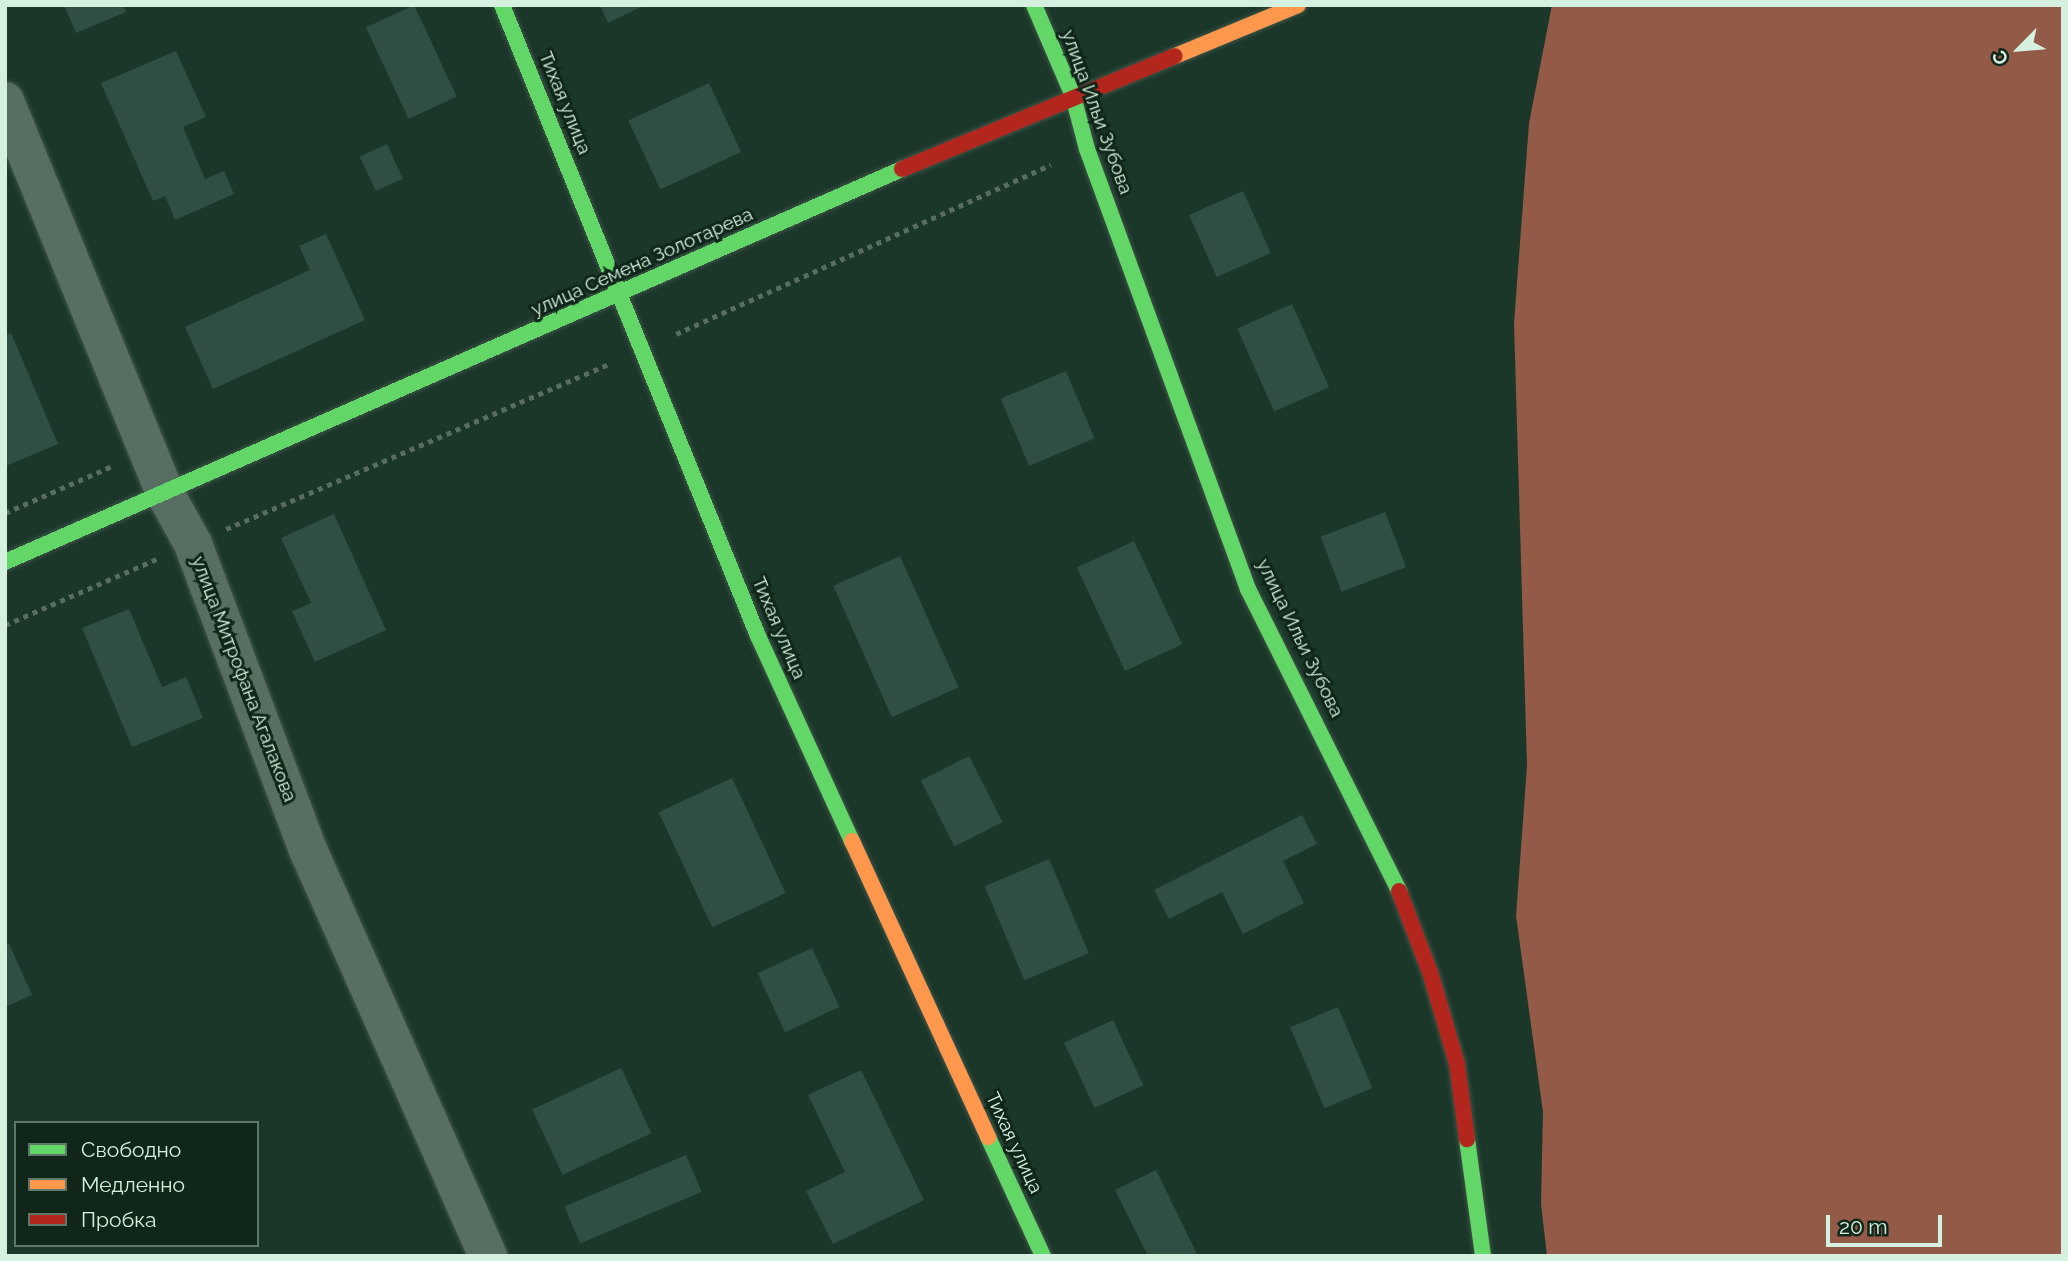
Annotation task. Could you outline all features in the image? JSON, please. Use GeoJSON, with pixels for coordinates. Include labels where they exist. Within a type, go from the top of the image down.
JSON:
{"type":"FeatureCollection","features":[{"type":"Feature","properties":{"kind":"street","name":"Тихая улица"},"geometry":{"type":"LineString","coordinates":[[502,5],[622,295],[758,636],[1043,1256]]}},
{"type":"Feature","properties":{"kind":"street","name":"улица Ильи Зубова"},"geometry":{"type":"LineString","coordinates":[[1034,5],[1073,96],[1087,149],[1248,589],[1389,866],[1430,972],[1457,1064],[1483,1256]]}},
{"type":"Feature","properties":{"kind":"street","name":"улица Семена Золотарева"},"geometry":{"type":"LineString","coordinates":[[5,562],[166,495],[1073,96],[1298,5]]}},
{"type":"Feature","properties":{"kind":"street","name":"улица Митрофана Агалакова"},"geometry":{"type":"LineString","coordinates":[[5,101],[166,495],[192,544],[309,852],[488,1256]]}},
{"type":"Feature","properties":{"kind":"path"},"geometry":{"type":"LineString","coordinates":[[5,625],[643,349],[1087,149]]}},
{"type":"Feature","properties":{"kind":"path"},"geometry":{"type":"LineString","coordinates":[[5,513],[148,450]]}},
{"type":"Feature","properties":{"kind":"shaded area"},"geometry":{"type":"Polygon","coordinates":[[[1552,5],[2063,5],[2063,1256],[1547,1256],[1541,1204],[1543,1112],[1516,916],[1527,766],[1514,323],[1529,123],[1552,5]]]}},
{"type":"Feature","properties":{"kind":"building"},"geometry":{"type":"Polygon","coordinates":[[[64,5],[123,5],[126,12],[76,33],[64,5]]]}},
{"type":"Feature","properties":{"kind":"building"},"geometry":{"type":"Polygon","coordinates":[[[414,5],[457,97],[409,119],[366,27],[414,5]]]}},
{"type":"Feature","properties":{"kind":"building"},"geometry":{"type":"Polygon","coordinates":[[[600,5],[645,5],[608,23],[600,5]]]}},
{"type":"Feature","properties":{"kind":"building"},"geometry":{"type":"Polygon","coordinates":[[[176,51],[206,117],[183,127],[205,179],[224,171],[234,194],[175,220],[165,196],[153,201],[101,83],[176,51]]]}},
{"type":"Feature","properties":{"kind":"building"},"geometry":{"type":"Polygon","coordinates":[[[709,83],[741,152],[660,189],[628,121],[709,83]]]}},
{"type":"Feature","properties":{"kind":"building"},"geometry":{"type":"Polygon","coordinates":[[[387,144],[403,178],[376,191],[360,157],[387,144]]]}},
{"type":"Feature","properties":{"kind":"building"},"geometry":{"type":"Polygon","coordinates":[[[1243,191],[1271,253],[1217,277],[1189,215],[1243,191]]]}},
{"type":"Feature","properties":{"kind":"building"},"geometry":{"type":"Polygon","coordinates":[[[326,234],[365,320],[213,389],[185,327],[310,270],[299,246],[326,234]]]}},
{"type":"Feature","properties":{"kind":"building"},"geometry":{"type":"Polygon","coordinates":[[[1292,304],[1329,387],[1274,412],[1237,328],[1292,304]]]}},
{"type":"Feature","properties":{"kind":"building"},"geometry":{"type":"Polygon","coordinates":[[[11,333],[58,444],[6,466],[5,336],[11,333]]]}},
{"type":"Feature","properties":{"kind":"building"},"geometry":{"type":"Polygon","coordinates":[[[1066,371],[1095,438],[1029,466],[1001,399],[1066,371]]]}},
{"type":"Feature","properties":{"kind":"building"},"geometry":{"type":"Polygon","coordinates":[[[1385,512],[1406,567],[1342,592],[1321,537],[1385,512]]]}},
{"type":"Feature","properties":{"kind":"building"},"geometry":{"type":"Polygon","coordinates":[[[334,514],[386,630],[315,662],[292,611],[311,603],[281,538],[334,514]]]}},
{"type":"Feature","properties":{"kind":"building"},"geometry":{"type":"Polygon","coordinates":[[[1134,541],[1182,644],[1125,671],[1077,568],[1134,541]]]}},
{"type":"Feature","properties":{"kind":"building"},"geometry":{"type":"Polygon","coordinates":[[[900,556],[959,688],[892,717],[833,586],[900,556]]]}},
{"type":"Feature","properties":{"kind":"building"},"geometry":{"type":"Polygon","coordinates":[[[129,609],[162,687],[186,677],[203,718],[132,747],[82,628],[129,609]]]}},
{"type":"Feature","properties":{"kind":"building"},"geometry":{"type":"Polygon","coordinates":[[[969,756],[1003,822],[954,846],[921,781],[969,756]]]}},
{"type":"Feature","properties":{"kind":"building"},"geometry":{"type":"Polygon","coordinates":[[[732,778],[786,893],[712,927],[659,812],[732,778]]]}},
{"type":"Feature","properties":{"kind":"building"},"geometry":{"type":"Polygon","coordinates":[[[1302,815],[1317,844],[1283,861],[1304,903],[1243,934],[1222,892],[1169,919],[1154,890],[1302,815]]]}},
{"type":"Feature","properties":{"kind":"building"},"geometry":{"type":"Polygon","coordinates":[[[1049,859],[1089,953],[1024,980],[985,886],[1049,859]]]}},
{"type":"Feature","properties":{"kind":"building"},"geometry":{"type":"Polygon","coordinates":[[[9,944],[32,995],[5,1007],[5,945],[9,944]]]}},
{"type":"Feature","properties":{"kind":"building"},"geometry":{"type":"Polygon","coordinates":[[[812,948],[839,1007],[785,1032],[758,973],[812,948]]]}},
{"type":"Feature","properties":{"kind":"building"},"geometry":{"type":"Polygon","coordinates":[[[1338,1007],[1372,1088],[1325,1108],[1290,1027],[1338,1007]]]}},
{"type":"Feature","properties":{"kind":"building"},"geometry":{"type":"Polygon","coordinates":[[[1113,1020],[1143,1085],[1094,1108],[1064,1043],[1113,1020]]]}},
{"type":"Feature","properties":{"kind":"building"},"geometry":{"type":"Polygon","coordinates":[[[621,1068],[651,1133],[563,1175],[532,1109],[621,1068]]]}},
{"type":"Feature","properties":{"kind":"building"},"geometry":{"type":"Polygon","coordinates":[[[861,1070],[924,1200],[833,1244],[806,1191],[845,1172],[808,1095],[861,1070]]]}},
{"type":"Feature","properties":{"kind":"building"},"geometry":{"type":"Polygon","coordinates":[[[686,1155],[702,1192],[580,1243],[564,1207],[686,1155]]]}},
{"type":"Feature","properties":{"kind":"building"},"geometry":{"type":"Polygon","coordinates":[[[1156,1170],[1198,1256],[1148,1256],[1115,1190],[1156,1170]]]}},
{"type":"Feature","properties":{"kind":"traffic: fast"},"geometry":{"type":"LineString","coordinates":[[502,5],[758,636],[852,841]]}},
{"type":"Feature","properties":{"kind":"traffic: fast"},"geometry":{"type":"LineString","coordinates":[[1034,5],[1073,96],[1087,149],[1248,589],[1399,891]]}},
{"type":"Feature","properties":{"kind":"traffic: fast"},"geometry":{"type":"LineString","coordinates":[[5,562],[902,169]]}},
{"type":"Feature","properties":{"kind":"traffic: fast"},"geometry":{"type":"LineString","coordinates":[[988,1137],[1043,1256]]}},
{"type":"Feature","properties":{"kind":"traffic: fast"},"geometry":{"type":"LineString","coordinates":[[1467,1139],[1483,1256]]}},
{"type":"Feature","properties":{"kind":"traffic: slow"},"geometry":{"type":"LineString","coordinates":[[1175,56],[1298,5]]}},
{"type":"Feature","properties":{"kind":"traffic: slow"},"geometry":{"type":"LineString","coordinates":[[852,841],[988,1137]]}},
{"type":"Feature","properties":{"kind":"traffic: jam"},"geometry":{"type":"LineString","coordinates":[[902,169],[1175,56]]}},
{"type":"Feature","properties":{"kind":"traffic: jam"},"geometry":{"type":"LineString","coordinates":[[1399,891],[1430,972],[1457,1064],[1467,1139]]}}]}
